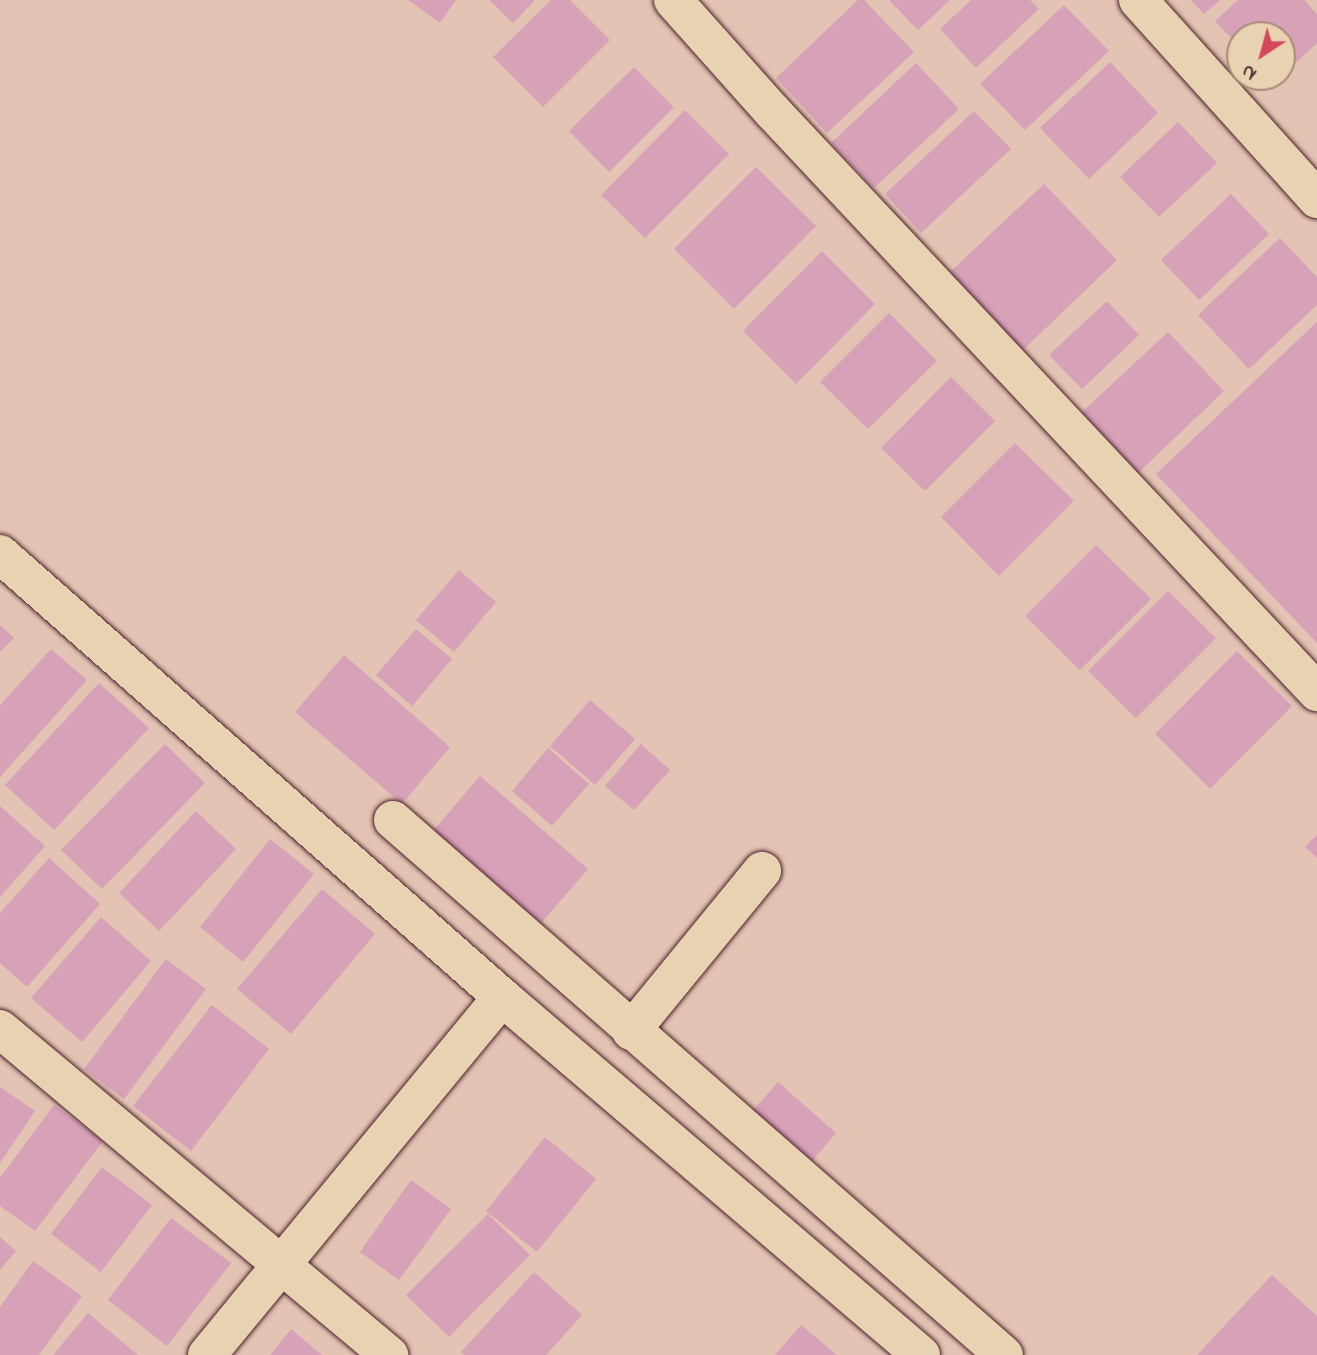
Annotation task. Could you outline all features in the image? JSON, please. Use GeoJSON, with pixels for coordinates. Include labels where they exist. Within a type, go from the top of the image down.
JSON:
{"type":"FeatureCollection","features":[{"type":"Feature","properties":{"kind":"street"},"geometry":{"type":"LineString","coordinates":[[673,0],[782,121],[1317,692]]}},
{"type":"Feature","properties":{"kind":"street"},"geometry":{"type":"LineString","coordinates":[[1138,0],[1317,199]]}},
{"type":"Feature","properties":{"kind":"street"},"geometry":{"type":"LineString","coordinates":[[0,554],[502,997],[920,1355]]}},
{"type":"Feature","properties":{"kind":"street"},"geometry":{"type":"LineString","coordinates":[[393,820],[1003,1355]]}},
{"type":"Feature","properties":{"kind":"street"},"geometry":{"type":"LineString","coordinates":[[631,1031],[762,871]]}},
{"type":"Feature","properties":{"kind":"street"},"geometry":{"type":"LineString","coordinates":[[207,1355],[502,997]]}},
{"type":"Feature","properties":{"kind":"street"},"geometry":{"type":"LineString","coordinates":[[0,1029],[389,1355]]}},
{"type":"Feature","properties":{"kind":"building"},"geometry":{"type":"Polygon","coordinates":[[[408,0],[456,0],[440,23],[408,0]]]}},
{"type":"Feature","properties":{"kind":"building"},"geometry":{"type":"Polygon","coordinates":[[[489,0],[535,0],[513,23],[489,0]]]}},
{"type":"Feature","properties":{"kind":"building"},"geometry":{"type":"Polygon","coordinates":[[[551,0],[570,0],[610,40],[543,107],[493,57],[551,0]]]}},
{"type":"Feature","properties":{"kind":"building"},"geometry":{"type":"Polygon","coordinates":[[[858,0],[864,0],[914,52],[827,133],[776,78],[858,0]]]}},
{"type":"Feature","properties":{"kind":"building"},"geometry":{"type":"Polygon","coordinates":[[[889,0],[950,0],[918,30],[889,0]]]}},
{"type":"Feature","properties":{"kind":"building"},"geometry":{"type":"Polygon","coordinates":[[[971,0],[1030,0],[1039,9],[976,68],[940,29],[971,0]]]}},
{"type":"Feature","properties":{"kind":"building"},"geometry":{"type":"Polygon","coordinates":[[[1191,0],[1220,0],[1204,14],[1191,0]]]}},
{"type":"Feature","properties":{"kind":"building"},"geometry":{"type":"Polygon","coordinates":[[[1238,0],[1304,0],[1317,14],[1317,43],[1296,63],[1296,21],[1226,21],[1226,32],[1215,21],[1238,0]]]}},
{"type":"Feature","properties":{"kind":"building"},"geometry":{"type":"Polygon","coordinates":[[[1064,5],[1109,51],[1025,130],[980,84],[1064,5]]]}},
{"type":"Feature","properties":{"kind":"building"},"geometry":{"type":"Polygon","coordinates":[[[1110,62],[1158,113],[1089,179],[1040,128],[1110,62]]]}},
{"type":"Feature","properties":{"kind":"building"},"geometry":{"type":"Polygon","coordinates":[[[916,63],[959,109],[874,188],[831,143],[916,63]]]}},
{"type":"Feature","properties":{"kind":"building"},"geometry":{"type":"Polygon","coordinates":[[[634,67],[674,107],[609,172],[569,131],[634,67]]]}},
{"type":"Feature","properties":{"kind":"building"},"geometry":{"type":"Polygon","coordinates":[[[685,110],[729,154],[645,238],[601,195],[685,110]]]}},
{"type":"Feature","properties":{"kind":"building"},"geometry":{"type":"Polygon","coordinates":[[[974,111],[1011,149],[921,233],[885,194],[974,111]]]}},
{"type":"Feature","properties":{"kind":"building"},"geometry":{"type":"Polygon","coordinates":[[[1178,122],[1217,163],[1159,217],[1120,177],[1178,122]]]}},
{"type":"Feature","properties":{"kind":"building"},"geometry":{"type":"Polygon","coordinates":[[[756,167],[816,226],[734,309],[674,249],[756,167]]]}},
{"type":"Feature","properties":{"kind":"building"},"geometry":{"type":"Polygon","coordinates":[[[1044,184],[1117,260],[1023,350],[950,272],[1044,184]]]}},
{"type":"Feature","properties":{"kind":"building"},"geometry":{"type":"Polygon","coordinates":[[[1231,194],[1269,234],[1199,300],[1161,260],[1231,194]]]}},
{"type":"Feature","properties":{"kind":"building"},"geometry":{"type":"Polygon","coordinates":[[[1280,238],[1317,277],[1317,305],[1249,369],[1198,315],[1280,238]]]}},
{"type":"Feature","properties":{"kind":"building"},"geometry":{"type":"Polygon","coordinates":[[[822,251],[875,304],[796,384],[743,331],[822,251]]]}},
{"type":"Feature","properties":{"kind":"building"},"geometry":{"type":"Polygon","coordinates":[[[1107,301],[1139,335],[1082,389],[1049,355],[1107,301]]]}},
{"type":"Feature","properties":{"kind":"building"},"geometry":{"type":"Polygon","coordinates":[[[889,313],[937,361],[868,429],[820,382],[889,313]]]}},
{"type":"Feature","properties":{"kind":"building"},"geometry":{"type":"Polygon","coordinates":[[[1317,322],[1317,643],[1156,474],[1317,322]]]}},
{"type":"Feature","properties":{"kind":"building"},"geometry":{"type":"Polygon","coordinates":[[[1168,332],[1224,391],[1138,473],[1081,413],[1168,332]]]}},
{"type":"Feature","properties":{"kind":"building"},"geometry":{"type":"Polygon","coordinates":[[[951,377],[995,421],[925,491],[881,448],[951,377]]]}},
{"type":"Feature","properties":{"kind":"building"},"geometry":{"type":"Polygon","coordinates":[[[1015,443],[1074,501],[999,576],[941,517],[1015,443]]]}},
{"type":"Feature","properties":{"kind":"building"},"geometry":{"type":"Polygon","coordinates":[[[1096,545],[1151,599],[1080,670],[1025,616],[1096,545]]]}},
{"type":"Feature","properties":{"kind":"building"},"geometry":{"type":"Polygon","coordinates":[[[459,570],[496,602],[454,652],[416,620],[459,570]]]}},
{"type":"Feature","properties":{"kind":"building"},"geometry":{"type":"Polygon","coordinates":[[[1168,591],[1216,638],[1136,718],[1088,671],[1168,591]]]}},
{"type":"Feature","properties":{"kind":"building"},"geometry":{"type":"Polygon","coordinates":[[[0,625],[14,638],[0,652],[0,625]]]}},
{"type":"Feature","properties":{"kind":"building"},"geometry":{"type":"Polygon","coordinates":[[[416,629],[452,659],[412,706],[376,675],[416,629]]]}},
{"type":"Feature","properties":{"kind":"building"},"geometry":{"type":"Polygon","coordinates":[[[51,649],[87,680],[0,777],[0,705],[51,649]]]}},
{"type":"Feature","properties":{"kind":"building"},"geometry":{"type":"Polygon","coordinates":[[[1237,651],[1292,706],[1210,789],[1155,734],[1237,651]]]}},
{"type":"Feature","properties":{"kind":"building"},"geometry":{"type":"Polygon","coordinates":[[[344,655],[450,747],[402,804],[295,712],[344,655]]]}},
{"type":"Feature","properties":{"kind":"building"},"geometry":{"type":"Polygon","coordinates":[[[99,683],[149,728],[54,830],[5,785],[99,683]]]}},
{"type":"Feature","properties":{"kind":"building"},"geometry":{"type":"Polygon","coordinates":[[[590,700],[635,739],[595,785],[550,746],[590,700]]]}},
{"type":"Feature","properties":{"kind":"building"},"geometry":{"type":"Polygon","coordinates":[[[165,744],[205,783],[102,889],[61,850],[165,744]]]}},
{"type":"Feature","properties":{"kind":"building"},"geometry":{"type":"Polygon","coordinates":[[[641,744],[670,770],[634,810],[605,786],[641,744]]]}},
{"type":"Feature","properties":{"kind":"building"},"geometry":{"type":"Polygon","coordinates":[[[548,748],[589,784],[552,826],[512,791],[548,748]]]}},
{"type":"Feature","properties":{"kind":"building"},"geometry":{"type":"Polygon","coordinates":[[[480,776],[588,869],[535,930],[428,837],[480,776]]]}},
{"type":"Feature","properties":{"kind":"building"},"geometry":{"type":"Polygon","coordinates":[[[0,806],[45,846],[0,897],[0,806]]]}},
{"type":"Feature","properties":{"kind":"building"},"geometry":{"type":"Polygon","coordinates":[[[196,811],[236,849],[159,931],[119,893],[196,811]]]}},
{"type":"Feature","properties":{"kind":"building"},"geometry":{"type":"Polygon","coordinates":[[[1317,835],[1317,858],[1305,847],[1317,835]]]}},
{"type":"Feature","properties":{"kind":"building"},"geometry":{"type":"Polygon","coordinates":[[[270,839],[314,874],[243,962],[200,927],[270,839]]]}},
{"type":"Feature","properties":{"kind":"building"},"geometry":{"type":"Polygon","coordinates":[[[49,858],[100,904],[27,987],[0,963],[0,913],[49,858]]]}},
{"type":"Feature","properties":{"kind":"building"},"geometry":{"type":"Polygon","coordinates":[[[322,889],[375,934],[291,1034],[237,989],[322,889]]]}},
{"type":"Feature","properties":{"kind":"building"},"geometry":{"type":"Polygon","coordinates":[[[101,917],[151,961],[82,1042],[31,998],[101,917]]]}},
{"type":"Feature","properties":{"kind":"building"},"geometry":{"type":"Polygon","coordinates":[[[166,959],[206,989],[124,1099],[84,1069],[166,959]]]}},
{"type":"Feature","properties":{"kind":"building"},"geometry":{"type":"Polygon","coordinates":[[[212,1005],[269,1049],[191,1151],[133,1106],[212,1005]]]}},
{"type":"Feature","properties":{"kind":"building"},"geometry":{"type":"Polygon","coordinates":[[[778,1082],[836,1133],[808,1166],[749,1115],[778,1082]]]}},
{"type":"Feature","properties":{"kind":"building"},"geometry":{"type":"Polygon","coordinates":[[[0,1087],[35,1111],[0,1163],[0,1087]]]}},
{"type":"Feature","properties":{"kind":"building"},"geometry":{"type":"Polygon","coordinates":[[[54,1105],[103,1141],[35,1231],[0,1206],[0,1178],[54,1105]]]}},
{"type":"Feature","properties":{"kind":"building"},"geometry":{"type":"Polygon","coordinates":[[[545,1137],[596,1179],[537,1252],[486,1211],[545,1137]]]}},
{"type":"Feature","properties":{"kind":"building"},"geometry":{"type":"Polygon","coordinates":[[[102,1167],[152,1205],[101,1272],[51,1234],[102,1167]]]}},
{"type":"Feature","properties":{"kind":"building"},"geometry":{"type":"Polygon","coordinates":[[[411,1180],[451,1209],[399,1280],[360,1252],[411,1180]]]}},
{"type":"Feature","properties":{"kind":"building"},"geometry":{"type":"Polygon","coordinates":[[[488,1214],[530,1255],[449,1337],[406,1295],[488,1214]]]}},
{"type":"Feature","properties":{"kind":"building"},"geometry":{"type":"Polygon","coordinates":[[[171,1218],[231,1263],[167,1346],[108,1300],[171,1218]]]}},
{"type":"Feature","properties":{"kind":"building"},"geometry":{"type":"Polygon","coordinates":[[[0,1237],[16,1251],[0,1270],[0,1237]]]}},
{"type":"Feature","properties":{"kind":"building"},"geometry":{"type":"Polygon","coordinates":[[[33,1261],[82,1296],[39,1355],[0,1355],[0,1307],[33,1261]]]}},
{"type":"Feature","properties":{"kind":"building"},"geometry":{"type":"Polygon","coordinates":[[[534,1272],[582,1315],[546,1355],[465,1355],[461,1352],[534,1272]]]}},
{"type":"Feature","properties":{"kind":"building"},"geometry":{"type":"Polygon","coordinates":[[[1272,1275],[1317,1316],[1317,1355],[1197,1355],[1272,1275]]]}},
{"type":"Feature","properties":{"kind":"building"},"geometry":{"type":"Polygon","coordinates":[[[88,1313],[138,1355],[53,1355],[88,1313]]]}},
{"type":"Feature","properties":{"kind":"building"},"geometry":{"type":"Polygon","coordinates":[[[801,1325],[837,1355],[775,1355],[801,1325]]]}},
{"type":"Feature","properties":{"kind":"building"},"geometry":{"type":"Polygon","coordinates":[[[291,1329],[322,1355],[270,1355],[291,1329]]]}}]}
